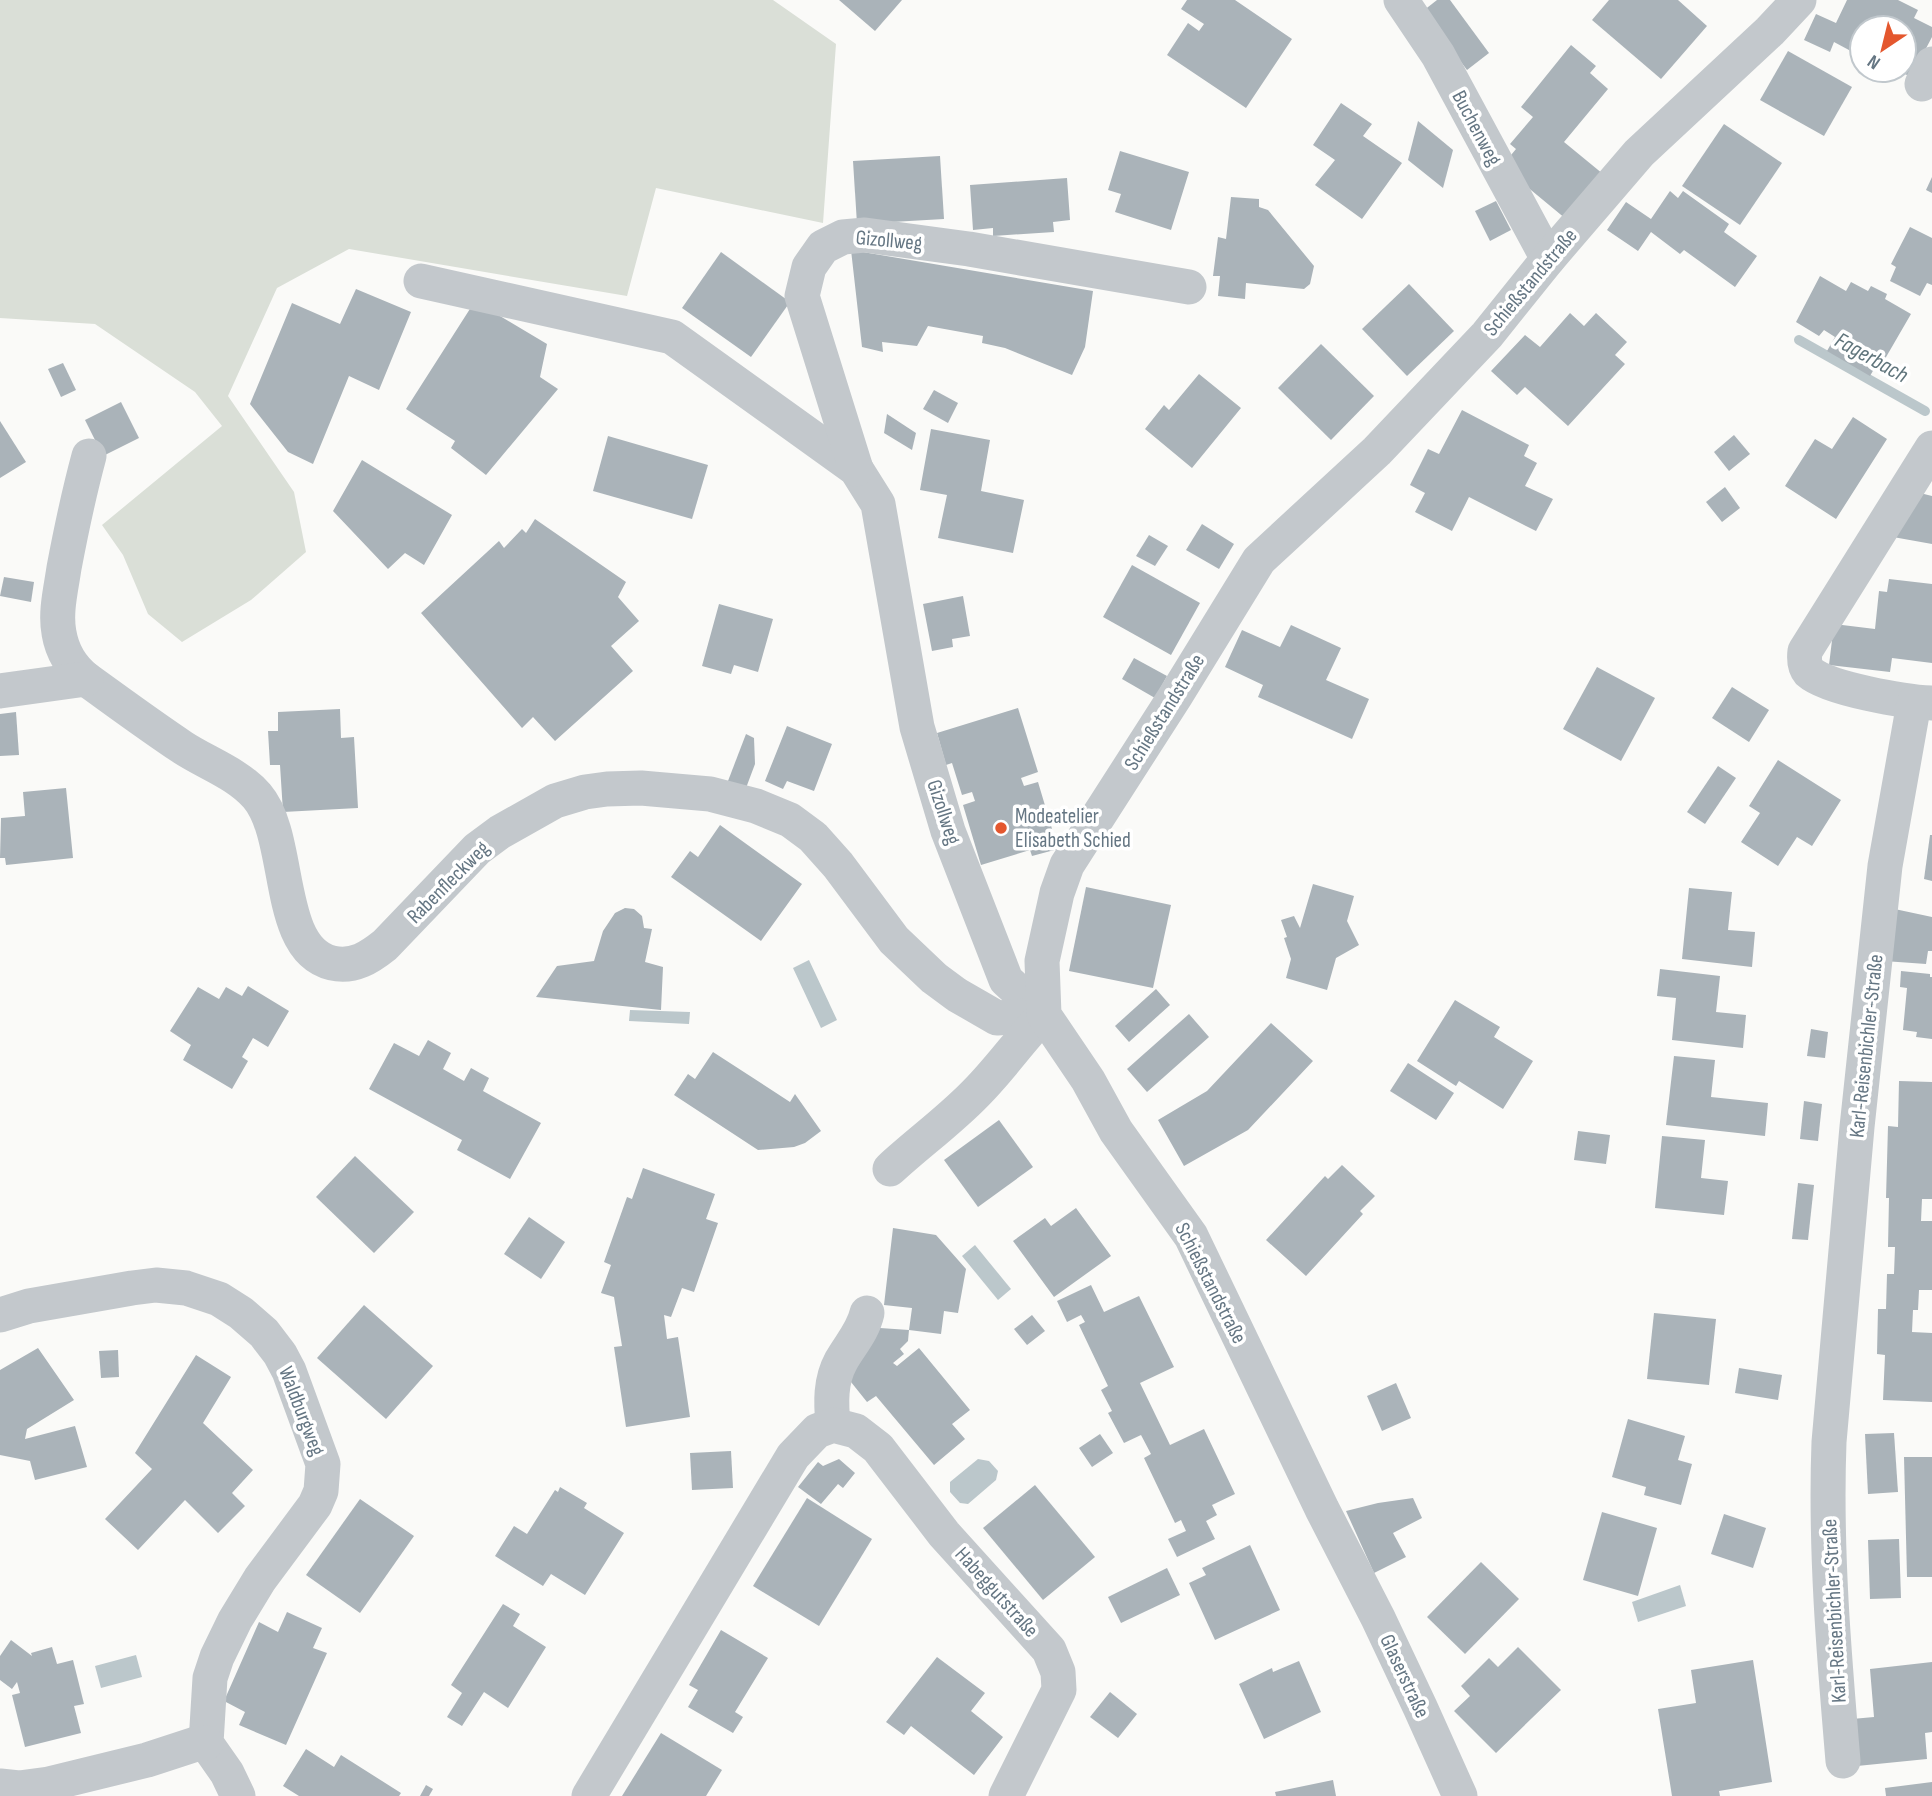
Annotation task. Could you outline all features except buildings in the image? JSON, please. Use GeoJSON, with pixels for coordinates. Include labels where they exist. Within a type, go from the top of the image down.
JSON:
{"type":"FeatureCollection","features":[{"type":"Feature","properties":{"kind":"street","name":"Buchenweg"},"geometry":{"type":"LineString","coordinates":[[1401,0],[1438,55],[1548,259]]}},
{"type":"Feature","properties":{"kind":"street","name":"Schießstandstraße"},"geometry":{"type":"LineString","coordinates":[[1348,1557],[1322,1509],[1191,1236],[1116,1131],[1088,1080],[1044,1015],[1042,961],[1057,892],[1067,865],[1259,560],[1377,451],[1487,335],[1639,153],[1770,31],[1799,0]]}},
{"type":"Feature","properties":{"kind":"street","name":"Gizollweg"},"geometry":{"type":"LineString","coordinates":[[1044,1015],[1006,981],[948,831],[917,727],[878,503],[856,470],[802,296],[809,267],[823,247],[844,237],[864,235],[970,249],[1189,287]]}},
{"type":"Feature","properties":{"kind":"street","name":"Gizollweg"},"geometry":{"type":"LineString","coordinates":[[421,281],[672,337],[856,470]]}},
{"type":"Feature","properties":{"kind":"street","name":"Karl-Reisenbichler-Straße"},"geometry":{"type":"LineString","coordinates":[[1843,1761],[1829,1574],[1827,1489],[1835,1356],[1885,866],[1923,703],[1881,697],[1823,679],[1808,671],[1804,661],[1805,651],[1932,448]]}},
{"type":"Feature","properties":{"kind":"street","name":"Rabenfleckweg"},"geometry":{"type":"LineString","coordinates":[[89,456],[61,590],[58,624],[63,648],[75,668],[86,679],[183,748],[235,778],[255,794],[274,825],[296,927],[309,948],[326,961],[337,964],[353,963],[376,953],[477,849],[540,808],[585,792],[641,788],[710,794],[756,806],[790,820],[813,837],[838,865],[894,940],[942,984],[997,1018],[1044,1015]]}},
{"type":"Feature","properties":{"kind":"street"},"geometry":{"type":"LineString","coordinates":[[0,691],[86,679]]}},
{"type":"Feature","properties":{"kind":"street"},"geometry":{"type":"LineString","coordinates":[[890,1169],[966,1103],[1044,1015]]}},
{"type":"Feature","properties":{"kind":"street","name":"Waldburgweg"},"geometry":{"type":"LineString","coordinates":[[0,1315],[29,1306],[132,1288],[156,1285],[186,1288],[219,1299],[241,1313],[280,1353],[289,1371],[323,1464],[321,1491],[315,1505],[260,1580],[235,1620],[217,1657],[210,1678],[206,1743]]}},
{"type":"Feature","properties":{"kind":"street"},"geometry":{"type":"LineString","coordinates":[[589,1796],[793,1455],[817,1431],[833,1425],[831,1402],[834,1375],[865,1323],[867,1313]]}},
{"type":"Feature","properties":{"kind":"street","name":"Habeggutstraße"},"geometry":{"type":"LineString","coordinates":[[833,1425],[856,1431],[878,1448],[944,1534],[1049,1650],[1058,1672],[1059,1690],[1006,1796]]}},
{"type":"Feature","properties":{"kind":"street","name":"Glaserstraße"},"geometry":{"type":"LineString","coordinates":[[1348,1557],[1460,1796]]}},
{"type":"Feature","properties":{"kind":"street"},"geometry":{"type":"LineString","coordinates":[[0,1786],[19,1788],[49,1784],[206,1743],[227,1773],[238,1796]]}},
{"type":"Feature","properties":{"kind":"shaded area"},"geometry":{"type":"Polygon","coordinates":[[[0,0],[773,0],[836,44],[823,223],[656,188],[627,296],[349,249],[277,288],[228,396],[294,492],[306,552],[251,600],[182,642],[148,614],[123,555],[102,525],[222,426],[195,392],[95,324],[0,318],[0,0]]]}},
{"type":"Feature","properties":{"kind":"shaded area"},"geometry":{"type":"Polygon","coordinates":[[[809,960],[837,1020],[821,1028],[793,968],[809,960]]]}},
{"type":"Feature","properties":{"kind":"shaded area"},"geometry":{"type":"Polygon","coordinates":[[[630,1010],[690,1012],[689,1024],[629,1021],[630,1010]]]}},
{"type":"Feature","properties":{"kind":"shaded area"},"geometry":{"type":"Polygon","coordinates":[[[975,1245],[1011,1289],[998,1300],[962,1256],[975,1245]]]}},
{"type":"Feature","properties":{"kind":"shaded area"},"geometry":{"type":"Polygon","coordinates":[[[978,1459],[989,1461],[998,1471],[996,1480],[968,1504],[960,1503],[950,1492],[950,1482],[978,1459]]]}},
{"type":"Feature","properties":{"kind":"shaded area"},"geometry":{"type":"Polygon","coordinates":[[[1680,1585],[1686,1606],[1638,1622],[1632,1602],[1680,1585]]]}},
{"type":"Feature","properties":{"kind":"shaded area"},"geometry":{"type":"Polygon","coordinates":[[[136,1655],[142,1677],[101,1688],[95,1666],[136,1655]]]}},
{"type":"Feature","properties":{"kind":"waterway","name":"Fagerbach"},"geometry":{"type":"LineString","coordinates":[[1799,340],[1925,411]]}},
{"type":"Feature","properties":{"kind":"place","name":"Modeatelier Elisabeth Schied"},"geometry":{"type":"Point","coordinates":[1001,828]}}]}
